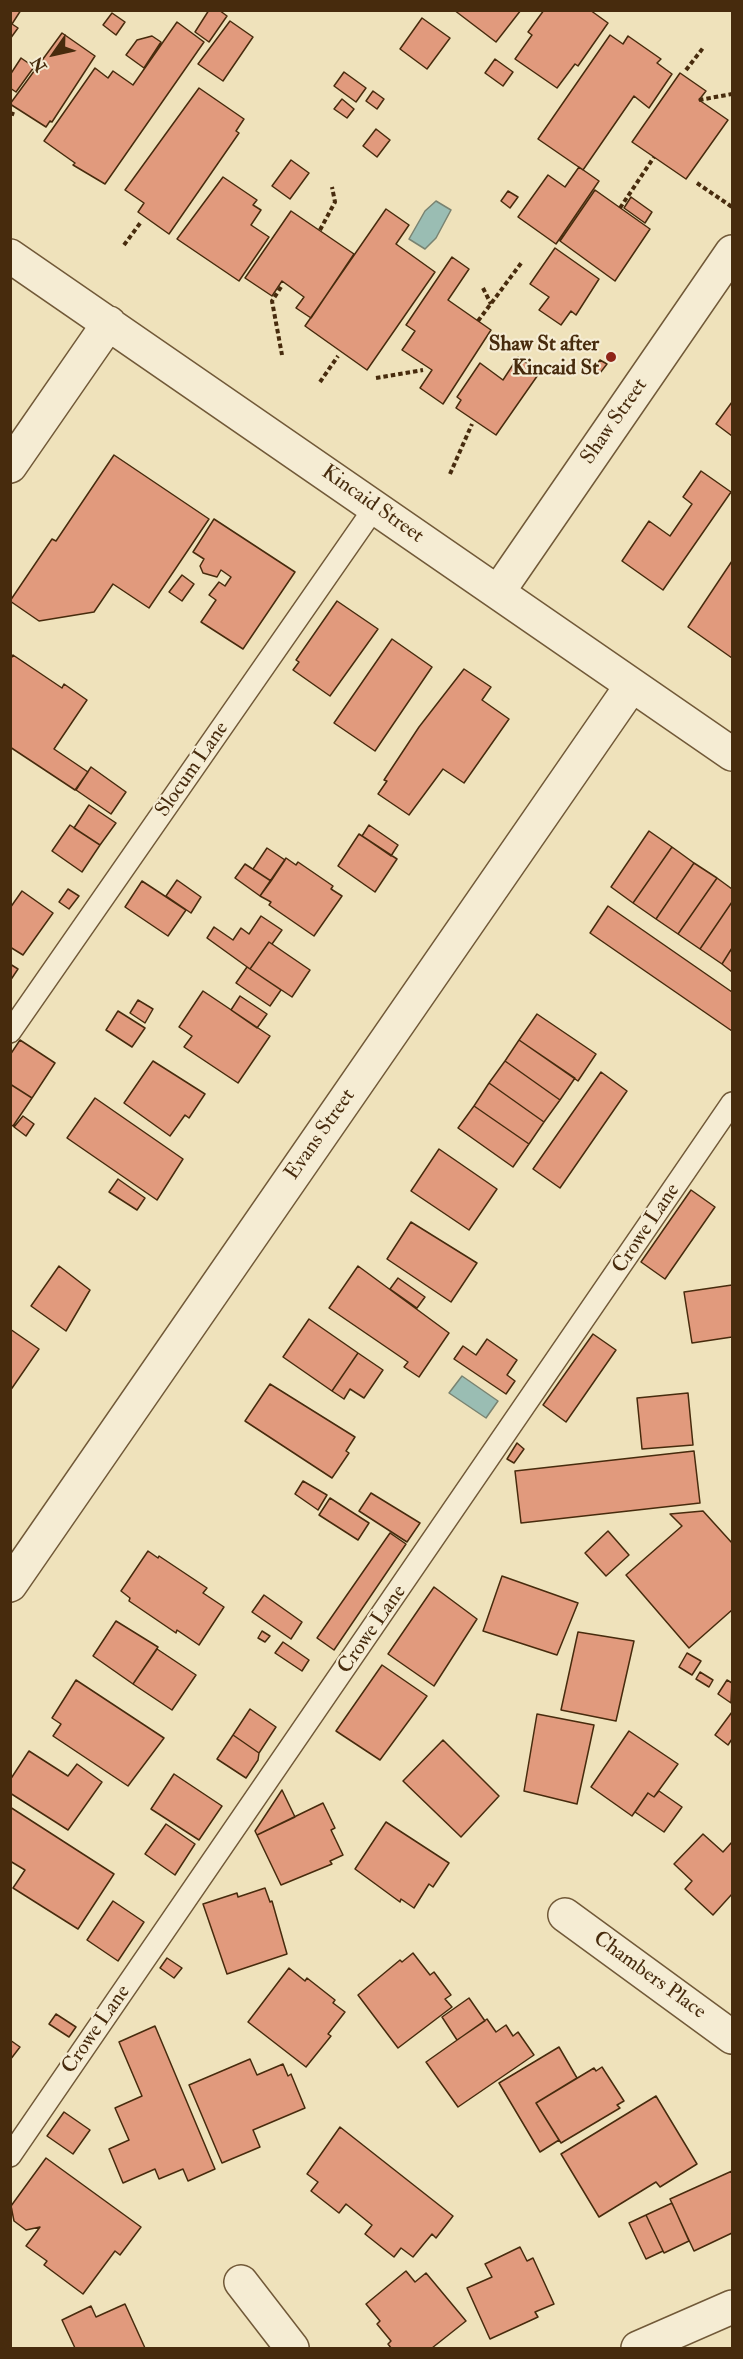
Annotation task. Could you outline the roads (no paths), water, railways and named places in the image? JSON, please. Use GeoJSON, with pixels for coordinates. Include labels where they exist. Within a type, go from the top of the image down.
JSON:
{"type":"FeatureCollection","features":[{"type":"Feature","properties":{"kind":"street","name":"Shaw Street"},"geometry":{"type":"LineString","coordinates":[[498,592],[732,252]]}},
{"type":"Feature","properties":{"kind":"street","name":"Kincaid Street"},"geometry":{"type":"LineString","coordinates":[[10,256],[732,754]]}},
{"type":"Feature","properties":{"kind":"street"},"geometry":{"type":"LineString","coordinates":[[10,466],[109,323]]}},
{"type":"Feature","properties":{"kind":"street","name":"Evans Street"},"geometry":{"type":"LineString","coordinates":[[10,1586],[632,685]]}},
{"type":"Feature","properties":{"kind":"street","name":"Chambers Place"},"geometry":{"type":"LineString","coordinates":[[565,1915],[732,2037]]}},
{"type":"Feature","properties":{"kind":"street"},"geometry":{"type":"LineString","coordinates":[[241,2282],[292,2349]]}},
{"type":"Feature","properties":{"kind":"street"},"geometry":{"type":"LineString","coordinates":[[638,2349],[732,2307]]}},
{"type":"Feature","properties":{"kind":"lane","name":"Slocum Lane"},"geometry":{"type":"LineString","coordinates":[[10,1032],[375,507]]}},
{"type":"Feature","properties":{"kind":"lane","name":"Crowe Lane"},"geometry":{"type":"LineString","coordinates":[[10,2156],[732,1103]]}},
{"type":"Feature","properties":{"kind":"water"},"geometry":{"type":"Polygon","coordinates":[[[436,201],[451,210],[436,238],[425,249],[409,239],[425,211],[436,201]]]}},
{"type":"Feature","properties":{"kind":"water"},"geometry":{"type":"Polygon","coordinates":[[[462,1376],[498,1401],[486,1418],[449,1393],[462,1376]]]}},
{"type":"Feature","properties":{"kind":"place","name":"Shaw St after Kincaid St"},"geometry":{"type":"Point","coordinates":[611,357]}}]}
